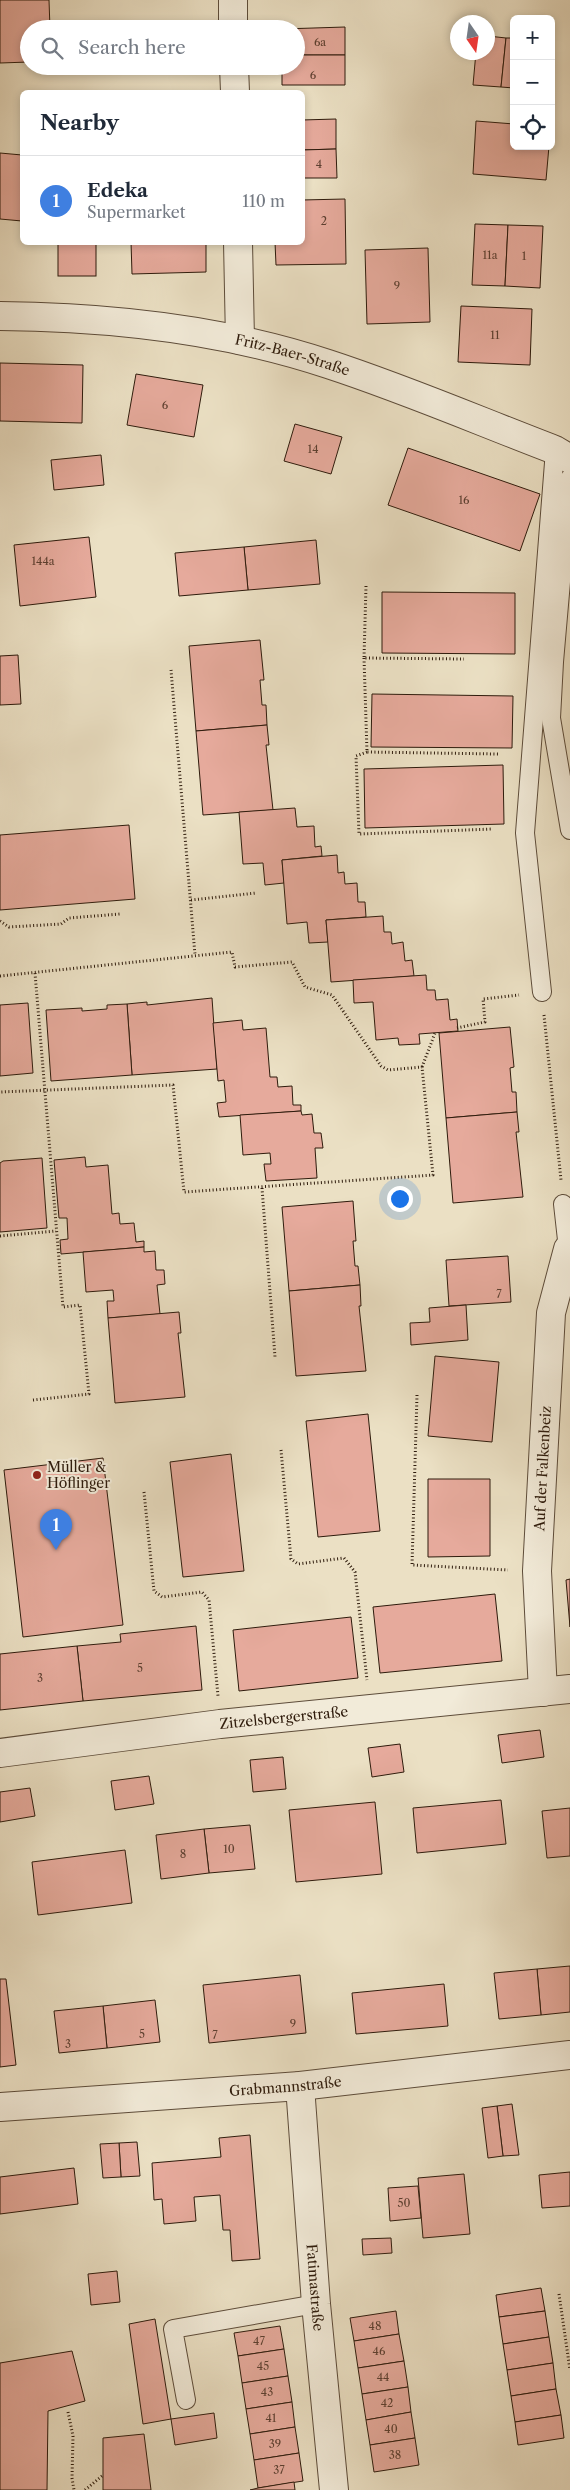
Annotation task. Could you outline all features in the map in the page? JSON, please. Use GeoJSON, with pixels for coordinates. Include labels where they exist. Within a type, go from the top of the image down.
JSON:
{"type":"FeatureCollection","features":[{"type":"Feature","properties":{"kind":"street"},"geometry":{"type":"LineString","coordinates":[[233,0],[233,20]]}},
{"type":"Feature","properties":{"kind":"street"},"geometry":{"type":"LineString","coordinates":[[234,75],[235,90]]}},
{"type":"Feature","properties":{"kind":"street"},"geometry":{"type":"LineString","coordinates":[[238,245],[240,340]]}},
{"type":"Feature","properties":{"kind":"street","name":"Fritz-Baer-Straße"},"geometry":{"type":"LineString","coordinates":[[0,316],[92,318],[240,340],[328,364],[562,454]]}},
{"type":"Feature","properties":{"kind":"street","name":"Auf der Falkenbeiz"},"geometry":{"type":"LineString","coordinates":[[543,1692],[536,1571],[551,1313],[569,1248]]}},
{"type":"Feature","properties":{"kind":"street","name":"Zitzelsbergerstraße"},"geometry":{"type":"LineString","coordinates":[[0,1753],[220,1724],[570,1689]]}},
{"type":"Feature","properties":{"kind":"street","name":"Grabmannstraße"},"geometry":{"type":"LineString","coordinates":[[0,2107],[300,2086],[570,2055]]}},
{"type":"Feature","properties":{"kind":"street","name":"Fatimastraße"},"geometry":{"type":"LineString","coordinates":[[300,2086],[316,2304],[334,2490]]}},
{"type":"Feature","properties":{"kind":"lane"},"geometry":{"type":"LineString","coordinates":[[542,992],[525,833],[562,454]]}},
{"type":"Feature","properties":{"kind":"lane"},"geometry":{"type":"LineString","coordinates":[[570,478],[551,718],[570,830]]}},
{"type":"Feature","properties":{"kind":"lane"},"geometry":{"type":"LineString","coordinates":[[563,1204],[569,1248]]}},
{"type":"Feature","properties":{"kind":"lane"},"geometry":{"type":"LineString","coordinates":[[186,2400],[173,2329],[316,2304]]}},
{"type":"Feature","properties":{"kind":"path"},"geometry":{"type":"LineString","coordinates":[[366,586],[364,658],[367,752]]}},
{"type":"Feature","properties":{"kind":"path"},"geometry":{"type":"LineString","coordinates":[[364,658],[464,659]]}},
{"type":"Feature","properties":{"kind":"path"},"geometry":{"type":"LineString","coordinates":[[172,670],[196,955]]}},
{"type":"Feature","properties":{"kind":"path"},"geometry":{"type":"LineString","coordinates":[[493,829],[359,834],[356,756],[367,752],[498,754]]}},
{"type":"Feature","properties":{"kind":"path"},"geometry":{"type":"LineString","coordinates":[[191,900],[256,893]]}},
{"type":"Feature","properties":{"kind":"path"},"geometry":{"type":"LineString","coordinates":[[0,921],[9,927],[61,924],[69,918],[120,914]]}},
{"type":"Feature","properties":{"kind":"path"},"geometry":{"type":"LineString","coordinates":[[0,976],[232,952],[235,967],[292,962],[305,987],[332,995],[381,1066],[388,1070],[422,1067]]}},
{"type":"Feature","properties":{"kind":"path"},"geometry":{"type":"LineString","coordinates":[[33,1400],[89,1394],[80,1305],[63,1307],[35,973]]}},
{"type":"Feature","properties":{"kind":"path"},"geometry":{"type":"LineString","coordinates":[[457,1028],[485,1022],[482,999],[542,992],[563,1204]]}},
{"type":"Feature","properties":{"kind":"path"},"geometry":{"type":"LineString","coordinates":[[0,1092],[173,1085],[184,1192],[433,1175],[422,1067],[435,1033]]}},
{"type":"Feature","properties":{"kind":"path"},"geometry":{"type":"LineString","coordinates":[[262,1188],[275,1357]]}},
{"type":"Feature","properties":{"kind":"path"},"geometry":{"type":"LineString","coordinates":[[0,1236],[56,1231]]}},
{"type":"Feature","properties":{"kind":"path"},"geometry":{"type":"LineString","coordinates":[[417,1395],[412,1566],[536,1571]]}},
{"type":"Feature","properties":{"kind":"path"},"geometry":{"type":"LineString","coordinates":[[280,1450],[291,1559],[298,1564],[344,1558],[355,1572],[370,1708]]}},
{"type":"Feature","properties":{"kind":"path"},"geometry":{"type":"LineString","coordinates":[[144,1492],[154,1592],[162,1597],[202,1592],[209,1600],[220,1724]]}},
{"type":"Feature","properties":{"kind":"path"},"geometry":{"type":"LineString","coordinates":[[559,2294],[570,2370]]}},
{"type":"Feature","properties":{"kind":"path"},"geometry":{"type":"LineString","coordinates":[[68,2412],[73,2436],[72,2478],[74,2490]]}},
{"type":"Feature","properties":{"kind":"path"},"geometry":{"type":"LineString","coordinates":[[85,2490],[102,2476]]}},
{"type":"Feature","properties":{"kind":"building"},"geometry":{"type":"Polygon","coordinates":[[[0,0],[49,0],[50,20],[20,20],[20,62],[0,63],[0,0]]]}},
{"type":"Feature","properties":{"kind":"building"},"geometry":{"type":"Polygon","coordinates":[[[345,27],[345,55],[305,55],[305,28],[345,27]]]}},
{"type":"Feature","properties":{"kind":"building"},"geometry":{"type":"Polygon","coordinates":[[[495,37],[506,38],[501,87],[473,85],[475,60],[495,60],[495,37]]]}},
{"type":"Feature","properties":{"kind":"building"},"geometry":{"type":"Polygon","coordinates":[[[506,38],[510,38],[510,88],[501,87],[506,38]]]}},
{"type":"Feature","properties":{"kind":"building"},"geometry":{"type":"Polygon","coordinates":[[[305,55],[345,55],[345,85],[282,85],[282,75],[305,75],[305,55]]]}},
{"type":"Feature","properties":{"kind":"building"},"geometry":{"type":"Polygon","coordinates":[[[336,119],[336,149],[305,150],[305,120],[336,119]]]}},
{"type":"Feature","properties":{"kind":"building"},"geometry":{"type":"Polygon","coordinates":[[[476,121],[510,124],[510,150],[549,150],[546,180],[473,174],[476,121]]]}},
{"type":"Feature","properties":{"kind":"building"},"geometry":{"type":"Polygon","coordinates":[[[336,149],[337,178],[305,178],[305,150],[336,149]]]}},
{"type":"Feature","properties":{"kind":"building"},"geometry":{"type":"Polygon","coordinates":[[[0,153],[20,155],[20,221],[0,219],[0,153]]]}},
{"type":"Feature","properties":{"kind":"building"},"geometry":{"type":"Polygon","coordinates":[[[345,199],[346,264],[276,265],[275,245],[305,245],[305,200],[345,199]]]}},
{"type":"Feature","properties":{"kind":"building"},"geometry":{"type":"Polygon","coordinates":[[[475,224],[508,225],[505,286],[472,285],[475,224]]]}},
{"type":"Feature","properties":{"kind":"building"},"geometry":{"type":"Polygon","coordinates":[[[508,225],[543,226],[540,288],[505,286],[508,225]]]}},
{"type":"Feature","properties":{"kind":"building"},"geometry":{"type":"Polygon","coordinates":[[[58,245],[96,245],[96,276],[58,276],[58,245]]]}},
{"type":"Feature","properties":{"kind":"building"},"geometry":{"type":"Polygon","coordinates":[[[131,245],[206,245],[206,272],[132,274],[131,245]]]}},
{"type":"Feature","properties":{"kind":"building"},"geometry":{"type":"Polygon","coordinates":[[[428,248],[430,322],[367,324],[365,250],[428,248]]]}},
{"type":"Feature","properties":{"kind":"building"},"geometry":{"type":"Polygon","coordinates":[[[461,306],[532,309],[530,365],[458,362],[461,306]]]}},
{"type":"Feature","properties":{"kind":"building"},"geometry":{"type":"Polygon","coordinates":[[[0,363],[83,365],[82,423],[0,421],[0,363]]]}},
{"type":"Feature","properties":{"kind":"building"},"geometry":{"type":"Polygon","coordinates":[[[136,374],[203,385],[194,437],[127,425],[136,374]]]}},
{"type":"Feature","properties":{"kind":"building"},"geometry":{"type":"Polygon","coordinates":[[[295,424],[342,437],[331,474],[284,461],[295,424]]]}},
{"type":"Feature","properties":{"kind":"building"},"geometry":{"type":"Polygon","coordinates":[[[408,448],[540,494],[520,551],[388,505],[408,448]]]}},
{"type":"Feature","properties":{"kind":"building"},"geometry":{"type":"Polygon","coordinates":[[[101,455],[104,485],[54,490],[51,460],[101,455]]]}},
{"type":"Feature","properties":{"kind":"building"},"geometry":{"type":"Polygon","coordinates":[[[89,537],[96,597],[20,606],[14,545],[89,537]]]}},
{"type":"Feature","properties":{"kind":"building"},"geometry":{"type":"Polygon","coordinates":[[[316,540],[320,584],[248,590],[244,547],[316,540]]]}},
{"type":"Feature","properties":{"kind":"building"},"geometry":{"type":"Polygon","coordinates":[[[244,547],[248,590],[179,596],[175,553],[244,547]]]}},
{"type":"Feature","properties":{"kind":"building"},"geometry":{"type":"Polygon","coordinates":[[[382,592],[515,593],[515,654],[382,653],[382,592]]]}},
{"type":"Feature","properties":{"kind":"building"},"geometry":{"type":"Polygon","coordinates":[[[260,640],[264,680],[260,680],[262,705],[266,705],[267,725],[196,731],[189,646],[260,640]]]}},
{"type":"Feature","properties":{"kind":"building"},"geometry":{"type":"Polygon","coordinates":[[[18,655],[21,704],[0,705],[0,656],[18,655]]]}},
{"type":"Feature","properties":{"kind":"building"},"geometry":{"type":"Polygon","coordinates":[[[372,694],[513,696],[512,748],[371,747],[372,694]]]}},
{"type":"Feature","properties":{"kind":"building"},"geometry":{"type":"Polygon","coordinates":[[[267,725],[269,745],[266,745],[273,810],[203,815],[196,731],[267,725]]]}},
{"type":"Feature","properties":{"kind":"building"},"geometry":{"type":"Polygon","coordinates":[[[503,765],[504,824],[365,828],[364,769],[503,765]]]}},
{"type":"Feature","properties":{"kind":"building"},"geometry":{"type":"Polygon","coordinates":[[[295,808],[297,827],[314,826],[315,847],[321,846],[322,856],[282,860],[284,883],[265,885],[263,863],[243,864],[239,812],[295,808]]]}},
{"type":"Feature","properties":{"kind":"building"},"geometry":{"type":"Polygon","coordinates":[[[129,825],[135,899],[0,910],[0,835],[129,825]]]}},
{"type":"Feature","properties":{"kind":"building"},"geometry":{"type":"Polygon","coordinates":[[[337,855],[338,873],[344,872],[345,884],[357,883],[358,902],[365,902],[366,917],[326,920],[328,942],[309,943],[307,922],[287,924],[282,860],[337,855]]]}},
{"type":"Feature","properties":{"kind":"building"},"geometry":{"type":"Polygon","coordinates":[[[383,916],[384,932],[391,932],[392,944],[403,942],[405,961],[412,960],[414,976],[331,982],[326,920],[383,916]]]}},
{"type":"Feature","properties":{"kind":"building"},"geometry":{"type":"Polygon","coordinates":[[[426,975],[427,990],[435,990],[436,1000],[448,999],[450,1020],[457,1019],[458,1031],[419,1034],[420,1044],[399,1045],[398,1038],[376,1040],[373,1002],[354,1003],[353,980],[426,975]]]}},
{"type":"Feature","properties":{"kind":"building"},"geometry":{"type":"Polygon","coordinates":[[[212,998],[217,1069],[132,1075],[127,1004],[147,1002],[147,1005],[212,998]]]}},
{"type":"Feature","properties":{"kind":"building"},"geometry":{"type":"Polygon","coordinates":[[[28,1003],[33,1073],[0,1076],[0,1005],[28,1003]]]}},
{"type":"Feature","properties":{"kind":"building"},"geometry":{"type":"Polygon","coordinates":[[[127,1004],[132,1075],[51,1081],[46,1010],[82,1008],[82,1011],[107,1009],[107,1005],[127,1004]]]}},
{"type":"Feature","properties":{"kind":"building"},"geometry":{"type":"Polygon","coordinates":[[[242,1020],[243,1030],[266,1028],[270,1077],[277,1077],[278,1087],[292,1086],[293,1105],[301,1105],[301,1111],[219,1117],[217,1103],[226,1102],[224,1080],[218,1081],[213,1023],[242,1020]]]}},
{"type":"Feature","properties":{"kind":"building"},"geometry":{"type":"Polygon","coordinates":[[[510,1027],[514,1067],[510,1068],[512,1092],[516,1092],[517,1112],[446,1118],[439,1033],[510,1027]]]}},
{"type":"Feature","properties":{"kind":"building"},"geometry":{"type":"Polygon","coordinates":[[[301,1111],[302,1115],[312,1114],[314,1133],[321,1133],[323,1148],[315,1148],[317,1178],[266,1181],[264,1164],[271,1164],[270,1153],[243,1155],[240,1115],[301,1111]]]}},
{"type":"Feature","properties":{"kind":"building"},"geometry":{"type":"Polygon","coordinates":[[[517,1112],[519,1132],[516,1132],[523,1197],[453,1203],[446,1118],[517,1112]]]}},
{"type":"Feature","properties":{"kind":"building"},"geometry":{"type":"Polygon","coordinates":[[[85,1157],[86,1167],[108,1165],[112,1214],[119,1213],[120,1224],[134,1223],[136,1242],[144,1241],[144,1247],[61,1254],[60,1240],[68,1239],[67,1218],[59,1218],[54,1160],[85,1157]]]}},
{"type":"Feature","properties":{"kind":"building"},"geometry":{"type":"Polygon","coordinates":[[[42,1158],[47,1228],[0,1232],[0,1163],[3,1161],[42,1158]]]}},
{"type":"Feature","properties":{"kind":"building"},"geometry":{"type":"Polygon","coordinates":[[[353,1201],[356,1241],[353,1241],[355,1266],[358,1266],[360,1285],[289,1291],[282,1207],[353,1201]]]}},
{"type":"Feature","properties":{"kind":"building"},"geometry":{"type":"Polygon","coordinates":[[[144,1247],[144,1252],[155,1251],[156,1270],[164,1270],[165,1284],[157,1285],[160,1314],[108,1318],[107,1301],[114,1301],[113,1290],[86,1292],[83,1252],[144,1247]]]}},
{"type":"Feature","properties":{"kind":"building"},"geometry":{"type":"Polygon","coordinates":[[[508,1256],[511,1302],[449,1306],[446,1260],[508,1256]]]}},
{"type":"Feature","properties":{"kind":"building"},"geometry":{"type":"Polygon","coordinates":[[[360,1285],[361,1306],[359,1306],[366,1371],[296,1376],[289,1291],[360,1285]]]}},
{"type":"Feature","properties":{"kind":"building"},"geometry":{"type":"Polygon","coordinates":[[[466,1305],[468,1340],[411,1345],[410,1323],[430,1322],[429,1308],[466,1305]]]}},
{"type":"Feature","properties":{"kind":"building"},"geometry":{"type":"Polygon","coordinates":[[[179,1312],[181,1333],[178,1333],[185,1397],[115,1403],[108,1318],[179,1312]]]}},
{"type":"Feature","properties":{"kind":"building"},"geometry":{"type":"Polygon","coordinates":[[[435,1356],[499,1362],[492,1442],[428,1436],[435,1356]]]}},
{"type":"Feature","properties":{"kind":"building"},"geometry":{"type":"Polygon","coordinates":[[[368,1414],[380,1531],[318,1537],[306,1421],[368,1414]]]}},
{"type":"Feature","properties":{"kind":"building"},"geometry":{"type":"Polygon","coordinates":[[[231,1454],[244,1571],[183,1577],[170,1462],[231,1454]]]}},
{"type":"Feature","properties":{"kind":"building"},"geometry":{"type":"Polygon","coordinates":[[[103,1458],[123,1625],[23,1637],[4,1470],[103,1458]]]}},
{"type":"Feature","properties":{"kind":"building"},"geometry":{"type":"Polygon","coordinates":[[[428,1479],[490,1479],[490,1556],[428,1557],[428,1479]]]}},
{"type":"Feature","properties":{"kind":"building"},"geometry":{"type":"Polygon","coordinates":[[[570,1579],[570,1627],[566,1580],[570,1579]]]}},
{"type":"Feature","properties":{"kind":"building"},"geometry":{"type":"Polygon","coordinates":[[[495,1594],[502,1661],[380,1673],[373,1607],[495,1594]]]}},
{"type":"Feature","properties":{"kind":"building"},"geometry":{"type":"Polygon","coordinates":[[[351,1617],[358,1678],[239,1691],[233,1630],[351,1617]]]}},
{"type":"Feature","properties":{"kind":"building"},"geometry":{"type":"Polygon","coordinates":[[[196,1626],[202,1690],[83,1701],[77,1646],[121,1642],[120,1634],[196,1626]]]}},
{"type":"Feature","properties":{"kind":"building"},"geometry":{"type":"Polygon","coordinates":[[[77,1646],[83,1701],[0,1710],[0,1654],[77,1646]]]}},
{"type":"Feature","properties":{"kind":"building"},"geometry":{"type":"Polygon","coordinates":[[[540,1730],[544,1757],[502,1763],[498,1735],[540,1730]]]}},
{"type":"Feature","properties":{"kind":"building"},"geometry":{"type":"Polygon","coordinates":[[[400,1744],[404,1772],[372,1777],[368,1748],[400,1744]]]}},
{"type":"Feature","properties":{"kind":"building"},"geometry":{"type":"Polygon","coordinates":[[[283,1757],[286,1789],[253,1792],[250,1760],[283,1757]]]}},
{"type":"Feature","properties":{"kind":"building"},"geometry":{"type":"Polygon","coordinates":[[[149,1776],[154,1804],[115,1810],[111,1781],[149,1776]]]}},
{"type":"Feature","properties":{"kind":"building"},"geometry":{"type":"Polygon","coordinates":[[[30,1788],[35,1816],[0,1822],[0,1792],[30,1788]]]}},
{"type":"Feature","properties":{"kind":"building"},"geometry":{"type":"Polygon","coordinates":[[[501,1800],[506,1844],[417,1853],[413,1808],[501,1800]]]}},
{"type":"Feature","properties":{"kind":"building"},"geometry":{"type":"Polygon","coordinates":[[[375,1802],[382,1874],[296,1882],[289,1810],[375,1802]]]}},
{"type":"Feature","properties":{"kind":"building"},"geometry":{"type":"Polygon","coordinates":[[[570,1808],[570,1856],[547,1858],[542,1811],[570,1808]]]}},
{"type":"Feature","properties":{"kind":"building"},"geometry":{"type":"Polygon","coordinates":[[[250,1825],[255,1869],[209,1873],[204,1829],[250,1825]]]}},
{"type":"Feature","properties":{"kind":"building"},"geometry":{"type":"Polygon","coordinates":[[[204,1829],[209,1873],[161,1879],[156,1835],[204,1829]]]}},
{"type":"Feature","properties":{"kind":"building"},"geometry":{"type":"Polygon","coordinates":[[[125,1850],[132,1903],[38,1915],[32,1862],[125,1850]]]}},
{"type":"Feature","properties":{"kind":"building"},"geometry":{"type":"Polygon","coordinates":[[[570,1966],[570,2012],[541,2015],[537,1969],[570,1966]]]}},
{"type":"Feature","properties":{"kind":"building"},"geometry":{"type":"Polygon","coordinates":[[[537,1969],[541,2015],[499,2019],[494,1973],[537,1969]]]}},
{"type":"Feature","properties":{"kind":"building"},"geometry":{"type":"Polygon","coordinates":[[[300,1975],[306,2033],[209,2043],[203,1985],[300,1975]]]}},
{"type":"Feature","properties":{"kind":"building"},"geometry":{"type":"Polygon","coordinates":[[[0,1979],[6,1979],[16,2065],[0,2067],[0,1979]]]}},
{"type":"Feature","properties":{"kind":"building"},"geometry":{"type":"Polygon","coordinates":[[[444,1984],[448,2026],[356,2034],[352,1993],[444,1984]]]}},
{"type":"Feature","properties":{"kind":"building"},"geometry":{"type":"Polygon","coordinates":[[[155,2000],[160,2042],[107,2048],[103,2006],[155,2000]]]}},
{"type":"Feature","properties":{"kind":"building"},"geometry":{"type":"Polygon","coordinates":[[[103,2006],[107,2048],[59,2053],[54,2011],[103,2006]]]}},
{"type":"Feature","properties":{"kind":"building"},"geometry":{"type":"Polygon","coordinates":[[[512,2104],[519,2155],[503,2156],[497,2106],[512,2104]]]}},
{"type":"Feature","properties":{"kind":"building"},"geometry":{"type":"Polygon","coordinates":[[[497,2106],[503,2156],[488,2158],[482,2108],[497,2106]]]}},
{"type":"Feature","properties":{"kind":"building"},"geometry":{"type":"Polygon","coordinates":[[[250,2135],[260,2259],[232,2261],[230,2230],[223,2230],[220,2195],[194,2197],[196,2221],[164,2224],[162,2199],[154,2200],[152,2163],[221,2157],[219,2138],[250,2135]]]}},
{"type":"Feature","properties":{"kind":"building"},"geometry":{"type":"Polygon","coordinates":[[[137,2142],[140,2176],[121,2177],[119,2143],[137,2142]]]}},
{"type":"Feature","properties":{"kind":"building"},"geometry":{"type":"Polygon","coordinates":[[[119,2143],[121,2177],[103,2178],[100,2144],[119,2143]]]}},
{"type":"Feature","properties":{"kind":"building"},"geometry":{"type":"Polygon","coordinates":[[[74,2168],[78,2204],[0,2214],[0,2177],[74,2168]]]}},
{"type":"Feature","properties":{"kind":"building"},"geometry":{"type":"Polygon","coordinates":[[[570,2172],[570,2206],[542,2208],[539,2175],[570,2172]]]}},
{"type":"Feature","properties":{"kind":"building"},"geometry":{"type":"Polygon","coordinates":[[[464,2174],[470,2234],[423,2238],[418,2178],[464,2174]]]}},
{"type":"Feature","properties":{"kind":"building"},"geometry":{"type":"Polygon","coordinates":[[[418,2186],[421,2218],[390,2221],[388,2188],[418,2186]]]}},
{"type":"Feature","properties":{"kind":"building"},"geometry":{"type":"Polygon","coordinates":[[[391,2238],[392,2253],[363,2255],[362,2239],[391,2238]]]}},
{"type":"Feature","properties":{"kind":"building"},"geometry":{"type":"Polygon","coordinates":[[[117,2271],[120,2302],[91,2305],[88,2274],[117,2271]]]}},
{"type":"Feature","properties":{"kind":"building"},"geometry":{"type":"Polygon","coordinates":[[[541,2288],[545,2311],[499,2317],[496,2295],[541,2288]]]}},
{"type":"Feature","properties":{"kind":"building"},"geometry":{"type":"Polygon","coordinates":[[[396,2311],[399,2334],[354,2341],[350,2318],[396,2311]]]}},
{"type":"Feature","properties":{"kind":"building"},"geometry":{"type":"Polygon","coordinates":[[[545,2311],[549,2337],[503,2344],[499,2317],[545,2311]]]}},
{"type":"Feature","properties":{"kind":"building"},"geometry":{"type":"Polygon","coordinates":[[[155,2319],[171,2419],[143,2424],[129,2324],[155,2319]]]}},
{"type":"Feature","properties":{"kind":"building"},"geometry":{"type":"Polygon","coordinates":[[[280,2326],[284,2349],[238,2356],[234,2333],[280,2326]]]}},
{"type":"Feature","properties":{"kind":"building"},"geometry":{"type":"Polygon","coordinates":[[[399,2334],[404,2361],[358,2368],[354,2341],[399,2334]]]}},
{"type":"Feature","properties":{"kind":"building"},"geometry":{"type":"Polygon","coordinates":[[[549,2337],[553,2363],[507,2370],[503,2344],[549,2337]]]}},
{"type":"Feature","properties":{"kind":"building"},"geometry":{"type":"Polygon","coordinates":[[[284,2349],[288,2376],[242,2383],[238,2356],[284,2349]]]}},
{"type":"Feature","properties":{"kind":"building"},"geometry":{"type":"Polygon","coordinates":[[[72,2351],[85,2401],[48,2411],[47,2490],[0,2490],[0,2363],[72,2351]]]}},
{"type":"Feature","properties":{"kind":"building"},"geometry":{"type":"Polygon","coordinates":[[[404,2361],[408,2387],[362,2394],[358,2368],[404,2361]]]}},
{"type":"Feature","properties":{"kind":"building"},"geometry":{"type":"Polygon","coordinates":[[[553,2363],[556,2389],[511,2396],[507,2370],[553,2363]]]}},
{"type":"Feature","properties":{"kind":"building"},"geometry":{"type":"Polygon","coordinates":[[[288,2376],[292,2402],[246,2409],[242,2383],[288,2376]]]}},
{"type":"Feature","properties":{"kind":"building"},"geometry":{"type":"Polygon","coordinates":[[[408,2387],[411,2412],[366,2420],[362,2394],[408,2387]]]}},
{"type":"Feature","properties":{"kind":"building"},"geometry":{"type":"Polygon","coordinates":[[[556,2389],[561,2415],[515,2422],[511,2396],[556,2389]]]}},
{"type":"Feature","properties":{"kind":"building"},"geometry":{"type":"Polygon","coordinates":[[[292,2402],[295,2427],[250,2434],[246,2409],[292,2402]]]}},
{"type":"Feature","properties":{"kind":"building"},"geometry":{"type":"Polygon","coordinates":[[[411,2412],[415,2438],[370,2445],[366,2420],[411,2412]]]}},
{"type":"Feature","properties":{"kind":"building"},"geometry":{"type":"Polygon","coordinates":[[[214,2413],[217,2438],[175,2445],[171,2419],[214,2413]]]}},
{"type":"Feature","properties":{"kind":"building"},"geometry":{"type":"Polygon","coordinates":[[[561,2415],[564,2438],[518,2445],[515,2422],[561,2415]]]}},
{"type":"Feature","properties":{"kind":"building"},"geometry":{"type":"Polygon","coordinates":[[[295,2427],[299,2453],[254,2460],[250,2434],[295,2427]]]}},
{"type":"Feature","properties":{"kind":"building"},"geometry":{"type":"Polygon","coordinates":[[[144,2434],[151,2490],[103,2490],[103,2438],[144,2434]]]}},
{"type":"Feature","properties":{"kind":"building"},"geometry":{"type":"Polygon","coordinates":[[[415,2438],[419,2465],[374,2472],[370,2445],[415,2438]]]}},
{"type":"Feature","properties":{"kind":"building"},"geometry":{"type":"Polygon","coordinates":[[[299,2453],[303,2481],[258,2488],[254,2460],[299,2453]]]}},
{"type":"Feature","properties":{"kind":"building"},"geometry":{"type":"Polygon","coordinates":[[[294,2482],[295,2490],[250,2490],[258,2488],[294,2482]]]}},
{"type":"Feature","properties":{"kind":"place","name":"Müller & Höflinger"},"geometry":{"type":"Point","coordinates":[37,1475]}},
{"type":"Feature","properties":{"kind":"place","name":"Edeka"},"geometry":{"type":"Point","coordinates":[56,1550]}}]}
